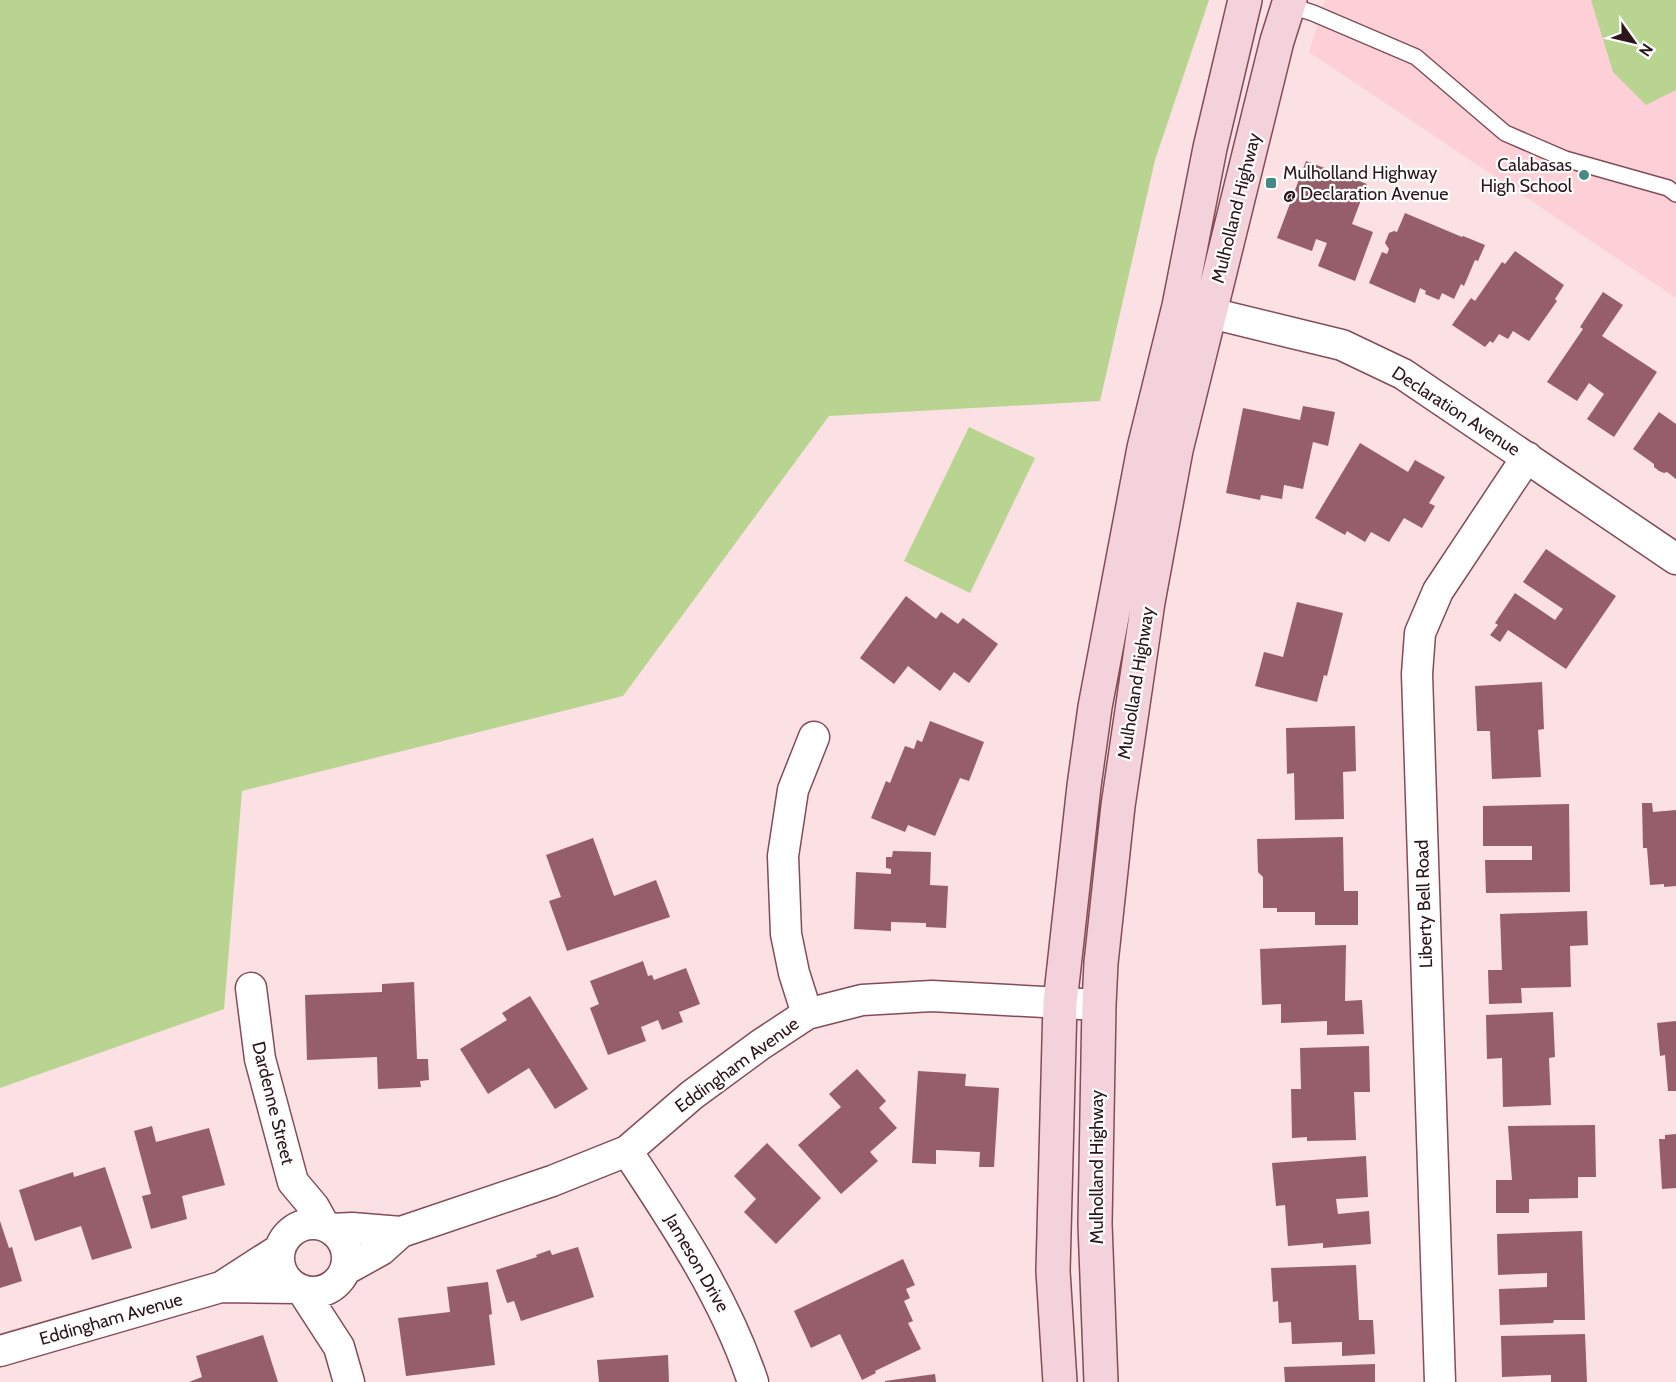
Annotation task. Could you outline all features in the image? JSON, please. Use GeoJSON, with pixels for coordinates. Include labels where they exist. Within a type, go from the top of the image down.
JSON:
{"type":"FeatureCollection","features":[{"type":"Feature","properties":{"kind":"main road","name":"Mulholland Highway"},"geometry":{"type":"LineString","coordinates":[[1060,1382],[1053,1271],[1060,1003],[1084,786],[1095,707],[1144,448],[1179,306],[1210,148],[1245,0]]}},
{"type":"Feature","properties":{"kind":"main road","name":"Mulholland Highway"},"geometry":{"type":"LineString","coordinates":[[1101,1382],[1095,1224],[1099,1005],[1101,963],[1118,806],[1148,602],[1176,450],[1277,41],[1284,2]]}},
{"type":"Feature","properties":{"kind":"street","name":"Declaration Avenue"},"geometry":{"type":"LineString","coordinates":[[1179,306],[1342,345],[1403,374],[1676,559]]}},
{"type":"Feature","properties":{"kind":"street","name":"Liberty Bell Road"},"geometry":{"type":"LineString","coordinates":[[1440,1382],[1417,674],[1420,633],[1438,591],[1527,457]]}},
{"type":"Feature","properties":{"kind":"street"},"geometry":{"type":"LineString","coordinates":[[807,1014],[794,973],[786,934],[783,856],[793,790],[814,737]]}},
{"type":"Feature","properties":{"kind":"street","name":"Dardenne Street"},"geometry":{"type":"LineString","coordinates":[[251,988],[260,1059],[293,1182],[283,1243]]}},
{"type":"Feature","properties":{"kind":"street","name":"Eddingham Avenue"},"geometry":{"type":"LineString","coordinates":[[344,1273],[381,1250],[401,1232],[552,1181],[627,1151],[692,1095],[807,1014],[862,1000],[932,996],[1099,1005]]}},
{"type":"Feature","properties":{"kind":"street","name":"Jameson Drive"},"geometry":{"type":"LineString","coordinates":[[627,1151],[679,1228],[729,1319],[753,1382]]}},
{"type":"Feature","properties":{"kind":"street","name":"Dardenne Street"},"geometry":{"type":"LineString","coordinates":[[293,1182],[327,1227]]}},
{"type":"Feature","properties":{"kind":"street"},"geometry":{"type":"LineString","coordinates":[[339,1347],[344,1273],[348,1258],[346,1247],[341,1238],[327,1227],[303,1225],[293,1230],[283,1243],[279,1260],[282,1272],[288,1281],[300,1289],[309,1292],[331,1288],[344,1273]]}},
{"type":"Feature","properties":{"kind":"street","name":"Eddingham Avenue"},"geometry":{"type":"LineString","coordinates":[[327,1227],[401,1232]]}},
{"type":"Feature","properties":{"kind":"street","name":"Eddingham Avenue"},"geometry":{"type":"LineString","coordinates":[[221,1287],[283,1243]]}},
{"type":"Feature","properties":{"kind":"street","name":"Eddingham Avenue"},"geometry":{"type":"LineString","coordinates":[[0,1351],[221,1287],[300,1289]]}},
{"type":"Feature","properties":{"kind":"street"},"geometry":{"type":"LineString","coordinates":[[300,1289],[339,1347],[349,1382]]}},
{"type":"Feature","properties":{"kind":"lane"},"geometry":{"type":"LineString","coordinates":[[1284,2],[1416,57],[1505,133],[1565,159],[1668,188],[1676,194]]}},
{"type":"Feature","properties":{"kind":"shaded area","name":"Calabasas High School"},"geometry":{"type":"Polygon","coordinates":[[[1325,0],[1676,0],[1676,298],[1309,52],[1325,0]]]}},
{"type":"Feature","properties":{"kind":"green space"},"geometry":{"type":"Polygon","coordinates":[[[0,0],[1209,0],[1155,160],[1100,401],[829,416],[623,696],[242,791],[224,1009],[0,1088],[0,0]]]}},
{"type":"Feature","properties":{"kind":"green space"},"geometry":{"type":"Polygon","coordinates":[[[1591,0],[1676,0],[1676,90],[1646,105],[1613,72],[1591,0]]]}},
{"type":"Feature","properties":{"kind":"green space"},"geometry":{"type":"Polygon","coordinates":[[[969,427],[1035,458],[970,593],[904,561],[969,427]]]}},
{"type":"Feature","properties":{"kind":"building"},"geometry":{"type":"Polygon","coordinates":[[[1306,161],[1367,184],[1352,224],[1373,232],[1355,281],[1318,266],[1327,243],[1316,239],[1312,251],[1277,238],[1306,161]]]}},
{"type":"Feature","properties":{"kind":"building"},"geometry":{"type":"Polygon","coordinates":[[[1405,213],[1485,245],[1478,261],[1475,260],[1464,286],[1461,284],[1454,299],[1442,293],[1439,300],[1425,294],[1426,291],[1420,288],[1415,303],[1369,283],[1382,252],[1387,254],[1389,249],[1385,243],[1389,233],[1397,232],[1405,213]]]}},
{"type":"Feature","properties":{"kind":"building"},"geometry":{"type":"Polygon","coordinates":[[[1515,251],[1564,285],[1555,299],[1557,301],[1529,341],[1513,331],[1508,339],[1499,334],[1493,343],[1490,341],[1485,347],[1452,325],[1471,298],[1475,301],[1502,262],[1505,264],[1515,251]]]}},
{"type":"Feature","properties":{"kind":"building"},"geometry":{"type":"Polygon","coordinates":[[[1603,292],[1623,305],[1602,336],[1657,372],[1614,437],[1587,419],[1604,394],[1589,383],[1577,401],[1547,382],[1583,329],[1580,327],[1603,292]]]}},
{"type":"Feature","properties":{"kind":"building"},"geometry":{"type":"Polygon","coordinates":[[[1303,406],[1335,412],[1328,446],[1313,442],[1303,489],[1284,485],[1282,499],[1261,495],[1260,500],[1226,493],[1243,408],[1300,420],[1303,406]]]}},
{"type":"Feature","properties":{"kind":"building"},"geometry":{"type":"Polygon","coordinates":[[[1659,412],[1676,424],[1676,479],[1667,472],[1659,471],[1654,464],[1633,449],[1659,412]]]}},
{"type":"Feature","properties":{"kind":"building"},"geometry":{"type":"Polygon","coordinates":[[[1360,443],[1408,472],[1415,460],[1445,477],[1429,503],[1435,506],[1422,528],[1404,518],[1389,542],[1371,532],[1365,542],[1347,531],[1345,535],[1315,518],[1360,443]]]}},
{"type":"Feature","properties":{"kind":"building"},"geometry":{"type":"Polygon","coordinates":[[[1546,549],[1616,596],[1566,669],[1508,630],[1500,642],[1490,635],[1498,625],[1495,623],[1515,593],[1555,620],[1563,609],[1523,582],[1546,549]]]}},
{"type":"Feature","properties":{"kind":"building"},"geometry":{"type":"Polygon","coordinates":[[[906,596],[936,619],[941,612],[958,624],[963,618],[998,644],[969,683],[954,672],[940,691],[908,666],[894,684],[860,658],[906,596]]]}},
{"type":"Feature","properties":{"kind":"building"},"geometry":{"type":"Polygon","coordinates":[[[1297,602],[1343,613],[1327,676],[1324,675],[1317,702],[1255,686],[1264,652],[1283,657],[1297,602]]]}},
{"type":"Feature","properties":{"kind":"building"},"geometry":{"type":"Polygon","coordinates":[[[1542,682],[1544,729],[1538,730],[1541,777],[1492,779],[1490,731],[1477,731],[1475,686],[1542,682]]]}},
{"type":"Feature","properties":{"kind":"building"},"geometry":{"type":"Polygon","coordinates":[[[930,721],[984,742],[969,781],[960,778],[935,836],[908,825],[905,832],[871,818],[886,781],[890,783],[905,746],[914,749],[917,740],[922,742],[930,721]]]}},
{"type":"Feature","properties":{"kind":"building"},"geometry":{"type":"Polygon","coordinates":[[[1355,726],[1356,771],[1343,772],[1344,819],[1295,820],[1294,773],[1287,774],[1286,728],[1355,726]]]}},
{"type":"Feature","properties":{"kind":"building"},"geometry":{"type":"Polygon","coordinates":[[[1642,803],[1652,803],[1653,812],[1676,810],[1676,886],[1650,885],[1647,848],[1643,848],[1642,803]]]}},
{"type":"Feature","properties":{"kind":"building"},"geometry":{"type":"Polygon","coordinates":[[[1569,804],[1570,892],[1486,893],[1485,860],[1532,860],[1532,846],[1483,846],[1483,806],[1569,804]]]}},
{"type":"Feature","properties":{"kind":"building"},"geometry":{"type":"Polygon","coordinates":[[[1343,837],[1344,891],[1358,891],[1358,925],[1315,925],[1315,912],[1277,912],[1277,908],[1263,908],[1263,877],[1258,872],[1257,839],[1343,837]]]}},
{"type":"Feature","properties":{"kind":"building"},"geometry":{"type":"Polygon","coordinates":[[[593,838],[614,896],[656,880],[670,917],[567,951],[549,901],[561,897],[546,855],[593,838]]]}},
{"type":"Feature","properties":{"kind":"building"},"geometry":{"type":"Polygon","coordinates":[[[893,851],[931,852],[930,885],[948,886],[946,928],[926,927],[926,923],[891,922],[891,931],[854,929],[856,872],[891,874],[891,869],[886,868],[886,857],[892,857],[893,851]]]}},
{"type":"Feature","properties":{"kind":"building"},"geometry":{"type":"Polygon","coordinates":[[[1587,911],[1588,945],[1570,946],[1571,987],[1521,988],[1522,1003],[1489,1004],[1488,970],[1502,970],[1500,914],[1587,911]]]}},
{"type":"Feature","properties":{"kind":"building"},"geometry":{"type":"Polygon","coordinates":[[[1346,945],[1345,1001],[1362,1000],[1364,1034],[1327,1035],[1327,1021],[1281,1023],[1281,1004],[1262,1005],[1260,949],[1346,945]]]}},
{"type":"Feature","properties":{"kind":"building"},"geometry":{"type":"Polygon","coordinates":[[[643,961],[648,976],[652,975],[654,980],[686,968],[700,1004],[679,1012],[683,1022],[662,1030],[658,1020],[641,1027],[646,1041],[608,1055],[590,1008],[599,1004],[590,981],[643,961]]]}},
{"type":"Feature","properties":{"kind":"building"},"geometry":{"type":"Polygon","coordinates":[[[414,982],[417,1059],[428,1059],[429,1080],[420,1081],[421,1087],[378,1089],[377,1057],[307,1060],[305,995],[382,992],[382,984],[414,982]]]}},
{"type":"Feature","properties":{"kind":"building"},"geometry":{"type":"Polygon","coordinates":[[[530,996],[588,1089],[555,1109],[529,1068],[488,1094],[460,1049],[507,1020],[502,1013],[530,996]]]}},
{"type":"Feature","properties":{"kind":"building"},"geometry":{"type":"Polygon","coordinates":[[[1553,1012],[1555,1057],[1549,1058],[1551,1105],[1503,1107],[1502,1058],[1487,1059],[1486,1015],[1553,1012]]]}},
{"type":"Feature","properties":{"kind":"building"},"geometry":{"type":"Polygon","coordinates":[[[1676,1021],[1676,1091],[1668,1091],[1665,1055],[1660,1056],[1657,1023],[1676,1021]]]}},
{"type":"Feature","properties":{"kind":"building"},"geometry":{"type":"Polygon","coordinates":[[[1369,1046],[1370,1092],[1354,1092],[1356,1140],[1307,1141],[1307,1137],[1292,1138],[1291,1089],[1301,1089],[1300,1048],[1369,1046]]]}},
{"type":"Feature","properties":{"kind":"building"},"geometry":{"type":"Polygon","coordinates":[[[857,1069],[886,1101],[879,1108],[897,1128],[870,1152],[878,1161],[841,1194],[798,1145],[841,1107],[829,1094],[857,1069]]]}},
{"type":"Feature","properties":{"kind":"building"},"geometry":{"type":"Polygon","coordinates":[[[918,1071],[966,1074],[965,1086],[999,1088],[994,1167],[979,1167],[980,1152],[936,1150],[936,1164],[912,1163],[918,1071]]]}},
{"type":"Feature","properties":{"kind":"building"},"geometry":{"type":"Polygon","coordinates":[[[1595,1125],[1596,1177],[1578,1177],[1578,1198],[1529,1199],[1529,1213],[1496,1213],[1496,1180],[1512,1180],[1508,1126],[1595,1125]]]}},
{"type":"Feature","properties":{"kind":"building"},"geometry":{"type":"Polygon","coordinates":[[[152,1126],[156,1142],[209,1128],[225,1185],[182,1196],[187,1219],[151,1229],[142,1196],[151,1194],[134,1131],[152,1126]]]}},
{"type":"Feature","properties":{"kind":"building"},"geometry":{"type":"Polygon","coordinates":[[[1676,1134],[1676,1188],[1662,1189],[1659,1139],[1665,1139],[1665,1135],[1676,1134]]]}},
{"type":"Feature","properties":{"kind":"building"},"geometry":{"type":"Polygon","coordinates":[[[767,1143],[821,1198],[776,1244],[744,1212],[756,1199],[734,1176],[767,1143]]]}},
{"type":"Feature","properties":{"kind":"building"},"geometry":{"type":"Polygon","coordinates":[[[1366,1156],[1368,1197],[1336,1199],[1338,1214],[1369,1211],[1371,1244],[1323,1248],[1323,1243],[1288,1246],[1285,1205],[1276,1206],[1272,1163],[1366,1156]]]}},
{"type":"Feature","properties":{"kind":"building"},"geometry":{"type":"Polygon","coordinates":[[[105,1167],[132,1248],[92,1260],[81,1226],[35,1241],[19,1190],[73,1172],[74,1177],[105,1167]]]}},
{"type":"Feature","properties":{"kind":"building"},"geometry":{"type":"Polygon","coordinates":[[[0,1221],[9,1248],[12,1247],[22,1281],[0,1288],[0,1221]]]}},
{"type":"Feature","properties":{"kind":"building"},"geometry":{"type":"Polygon","coordinates":[[[1582,1231],[1585,1320],[1554,1320],[1553,1323],[1500,1325],[1499,1289],[1547,1287],[1547,1273],[1498,1275],[1497,1234],[1582,1231]]]}},
{"type":"Feature","properties":{"kind":"building"},"geometry":{"type":"Polygon","coordinates":[[[578,1247],[594,1297],[521,1321],[514,1301],[507,1303],[496,1270],[537,1257],[536,1255],[550,1250],[552,1255],[578,1247]]]}},
{"type":"Feature","properties":{"kind":"building"},"geometry":{"type":"Polygon","coordinates":[[[903,1259],[915,1285],[906,1289],[910,1298],[904,1301],[913,1321],[908,1323],[921,1349],[875,1371],[876,1373],[862,1380],[840,1334],[811,1348],[794,1311],[903,1259]]]}},
{"type":"Feature","properties":{"kind":"building"},"geometry":{"type":"Polygon","coordinates":[[[1356,1265],[1359,1320],[1373,1320],[1375,1354],[1342,1356],[1342,1342],[1292,1344],[1291,1322],[1279,1323],[1278,1301],[1273,1302],[1271,1268],[1356,1265]]]}},
{"type":"Feature","properties":{"kind":"building"},"geometry":{"type":"Polygon","coordinates":[[[488,1282],[495,1365],[406,1376],[398,1318],[450,1312],[447,1287],[488,1282]]]}},
{"type":"Feature","properties":{"kind":"building"},"geometry":{"type":"Polygon","coordinates":[[[1585,1334],[1587,1382],[1551,1382],[1551,1375],[1502,1377],[1501,1336],[1585,1334]]]}},
{"type":"Feature","properties":{"kind":"building"},"geometry":{"type":"Polygon","coordinates":[[[263,1335],[278,1382],[189,1382],[202,1377],[196,1356],[263,1335]]]}},
{"type":"Feature","properties":{"kind":"building"},"geometry":{"type":"Polygon","coordinates":[[[668,1355],[669,1382],[599,1382],[597,1360],[668,1355]]]}},
{"type":"Feature","properties":{"kind":"building"},"geometry":{"type":"Polygon","coordinates":[[[1375,1364],[1375,1382],[1285,1382],[1284,1367],[1375,1364]]]}},
{"type":"Feature","properties":{"kind":"building"},"geometry":{"type":"Polygon","coordinates":[[[935,1374],[936,1382],[885,1382],[885,1381],[935,1374]]]}},
{"type":"Feature","properties":{"kind":"place","name":"Calabasas High School"},"geometry":{"type":"Point","coordinates":[1584,175]}},
{"type":"Feature","properties":{"kind":"place","name":"Mulholland Highway @ Declaration Avenue"},"geometry":{"type":"Point","coordinates":[1271,183]}}]}
